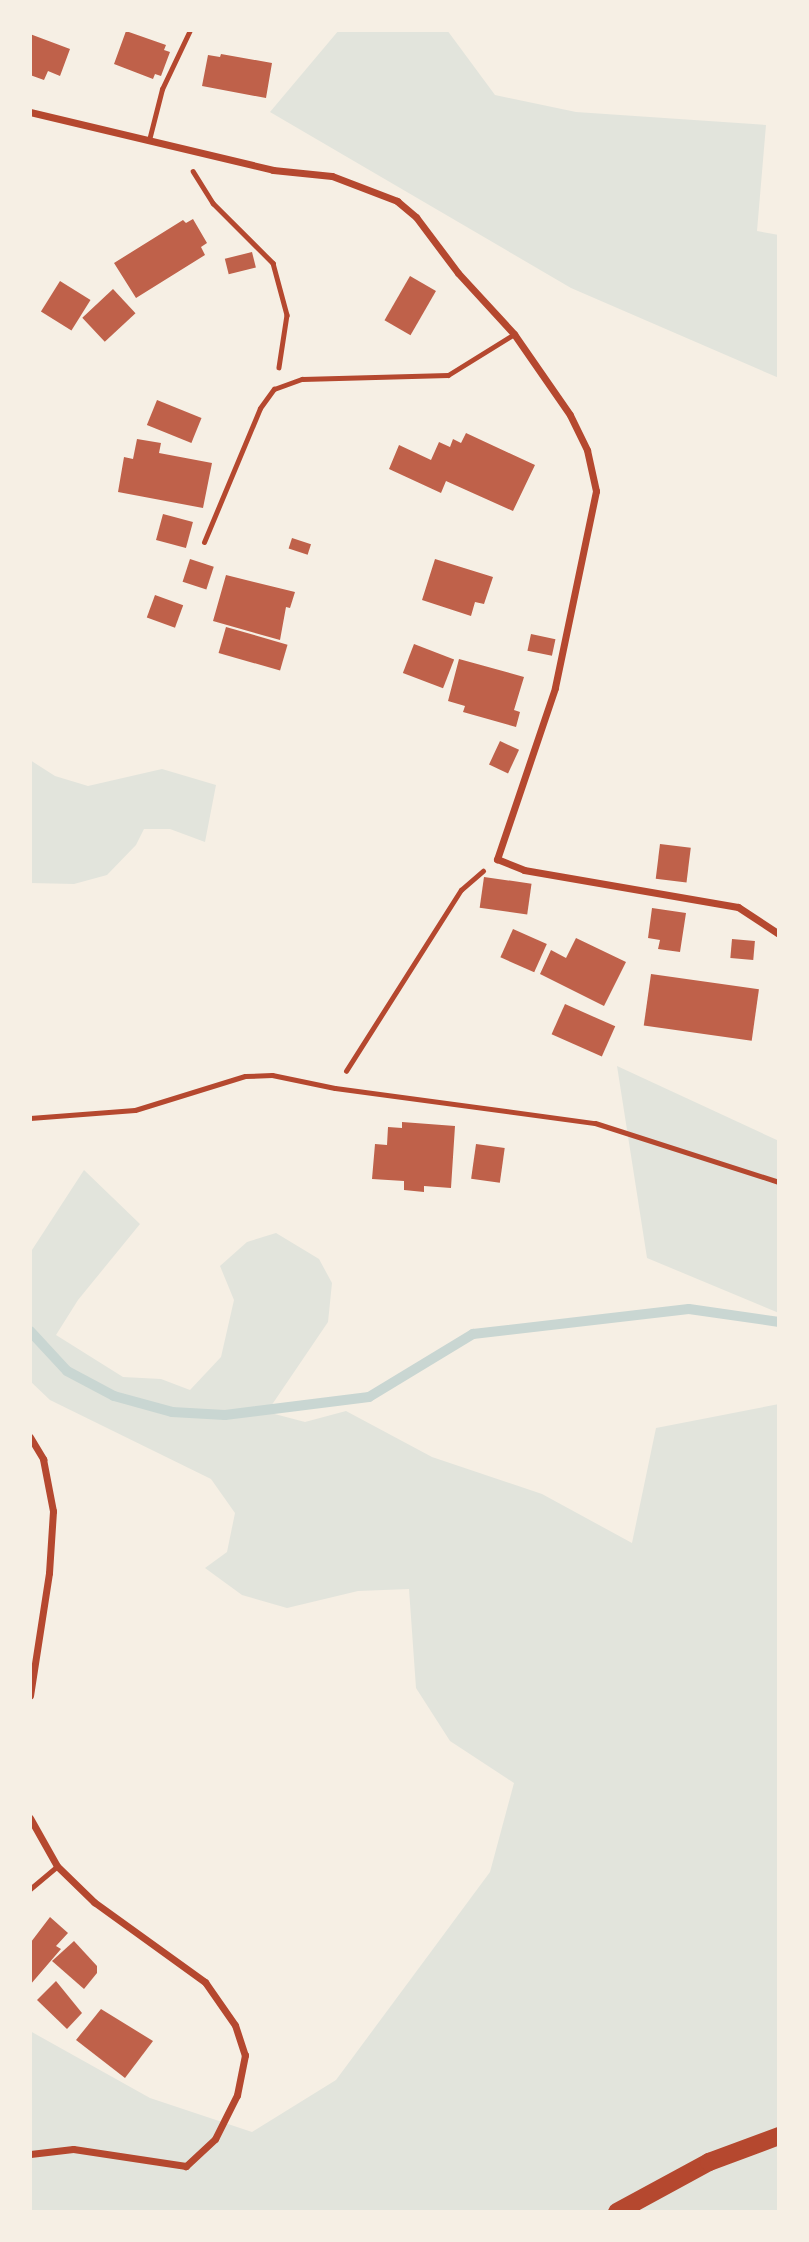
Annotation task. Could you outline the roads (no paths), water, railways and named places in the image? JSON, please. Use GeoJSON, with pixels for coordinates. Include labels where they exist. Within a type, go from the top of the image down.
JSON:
{"type":"FeatureCollection","features":[{"type":"Feature","properties":{"kind":"main road"},"geometry":{"type":"LineString","coordinates":[[617,2212],[709,2162],[779,2136]]}},
{"type":"Feature","properties":{"kind":"street"},"geometry":{"type":"LineString","coordinates":[[30,112],[272,170],[332,176],[397,201],[416,217],[458,273],[514,334],[570,415],[587,450],[596,491],[555,688],[497,859],[524,870],[738,907],[779,934]]}},
{"type":"Feature","properties":{"kind":"street"},"geometry":{"type":"LineString","coordinates":[[30,1437],[43,1459],[53,1511],[49,1573],[30,1696]]}},
{"type":"Feature","properties":{"kind":"street"},"geometry":{"type":"LineString","coordinates":[[30,1818],[57,1866],[94,1902],[205,1982],[235,2025],[245,2055],[237,2095],[215,2139],[186,2166],[73,2149],[30,2154]]}},
{"type":"Feature","properties":{"kind":"lane"},"geometry":{"type":"LineString","coordinates":[[149,140],[162,89],[190,30]]}},
{"type":"Feature","properties":{"kind":"lane"},"geometry":{"type":"LineString","coordinates":[[204,542],[260,408],[274,389],[302,379],[448,375],[514,334]]}},
{"type":"Feature","properties":{"kind":"lane"},"geometry":{"type":"LineString","coordinates":[[30,1118],[135,1110],[244,1076],[272,1075],[335,1088],[596,1123],[779,1182]]}},
{"type":"Feature","properties":{"kind":"lane"},"geometry":{"type":"LineString","coordinates":[[30,1889],[57,1866]]}},
{"type":"Feature","properties":{"kind":"waterway"},"geometry":{"type":"LineString","coordinates":[[30,1331],[67,1371],[114,1396],[172,1412],[225,1415],[369,1397],[473,1334],[689,1309],[779,1322]]}}]}
